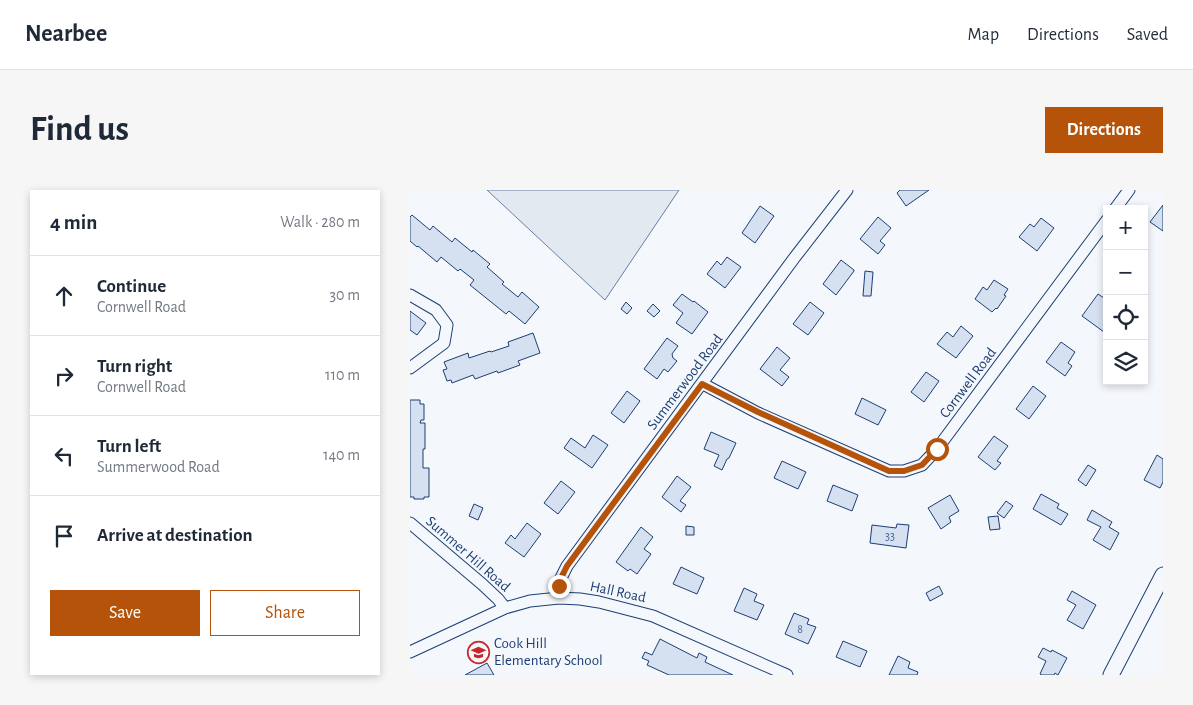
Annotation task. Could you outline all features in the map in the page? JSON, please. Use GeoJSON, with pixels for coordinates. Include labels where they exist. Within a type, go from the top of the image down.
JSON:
{"type":"FeatureCollection","features":[{"type":"Feature","properties":{"kind":"street","name":"Summerwood Road"},"geometry":{"type":"LineString","coordinates":[[559,598],[560,580],[567,566],[847,190]]}},
{"type":"Feature","properties":{"kind":"street"},"geometry":{"type":"LineString","coordinates":[[1118,205],[1129,190]]}},
{"type":"Feature","properties":{"kind":"street","name":"Cornwell Road"},"geometry":{"type":"LineString","coordinates":[[702,384],[758,412],[889,471],[904,471],[922,465],[937,449],[1103,225]]}},
{"type":"Feature","properties":{"kind":"street"},"geometry":{"type":"LineString","coordinates":[[410,295],[436,310],[447,325],[444,342],[410,368]]}},
{"type":"Feature","properties":{"kind":"street","name":"Summer Hill Road"},"geometry":{"type":"LineString","coordinates":[[410,524],[482,584],[505,608]]}},
{"type":"Feature","properties":{"kind":"street"},"geometry":{"type":"LineString","coordinates":[[1110,675],[1163,575]]}},
{"type":"Feature","properties":{"kind":"street","name":"Hall Road"},"geometry":{"type":"LineString","coordinates":[[410,652],[505,608],[530,601],[559,598],[580,599],[653,616],[787,675]]}},
{"type":"Feature","properties":{"kind":"shaded area"},"geometry":{"type":"Polygon","coordinates":[[[487,190],[679,190],[605,300],[487,190]]]}},
{"type":"Feature","properties":{"kind":"building"},"geometry":{"type":"Polygon","coordinates":[[[900,190],[929,190],[906,206],[897,193],[900,190]]]}},
{"type":"Feature","properties":{"kind":"building"},"geometry":{"type":"Polygon","coordinates":[[[1163,205],[1163,231],[1150,222],[1163,205]]]}},
{"type":"Feature","properties":{"kind":"building"},"geometry":{"type":"Polygon","coordinates":[[[760,206],[774,216],[755,243],[742,233],[760,206]]]}},
{"type":"Feature","properties":{"kind":"building"},"geometry":{"type":"Polygon","coordinates":[[[412,215],[430,230],[433,226],[452,242],[455,238],[472,252],[473,250],[490,264],[487,267],[504,282],[502,284],[518,297],[522,292],[539,307],[525,324],[509,311],[506,314],[470,285],[474,280],[460,269],[458,271],[441,257],[437,262],[410,241],[410,217],[412,215]]]}},
{"type":"Feature","properties":{"kind":"building"},"geometry":{"type":"Polygon","coordinates":[[[878,217],[891,228],[880,241],[885,245],[878,254],[860,239],[878,217]]]}},
{"type":"Feature","properties":{"kind":"building"},"geometry":{"type":"Polygon","coordinates":[[[1041,218],[1054,228],[1037,251],[1019,237],[1030,224],[1034,227],[1041,218]]]}},
{"type":"Feature","properties":{"kind":"building"},"geometry":{"type":"Polygon","coordinates":[[[727,257],[741,267],[725,288],[707,274],[717,261],[721,265],[727,257]]]}},
{"type":"Feature","properties":{"kind":"building"},"geometry":{"type":"Polygon","coordinates":[[[841,260],[854,271],[836,295],[823,284],[841,260]]]}},
{"type":"Feature","properties":{"kind":"building"},"geometry":{"type":"Polygon","coordinates":[[[865,271],[873,272],[871,296],[863,296],[865,271]]]}},
{"type":"Feature","properties":{"kind":"building"},"geometry":{"type":"Polygon","coordinates":[[[994,280],[1008,289],[1004,295],[1006,296],[997,309],[992,312],[975,299],[983,287],[987,290],[994,280]]]}},
{"type":"Feature","properties":{"kind":"building"},"geometry":{"type":"Polygon","coordinates":[[[682,294],[708,312],[692,334],[676,323],[683,313],[673,305],[682,294]]]}},
{"type":"Feature","properties":{"kind":"building"},"geometry":{"type":"Polygon","coordinates":[[[1098,294],[1103,297],[1103,331],[1082,316],[1098,294]]]}},
{"type":"Feature","properties":{"kind":"building"},"geometry":{"type":"Polygon","coordinates":[[[626,302],[632,308],[627,314],[621,309],[626,302]]]}},
{"type":"Feature","properties":{"kind":"building"},"geometry":{"type":"Polygon","coordinates":[[[810,302],[824,313],[808,335],[793,324],[810,302]]]}},
{"type":"Feature","properties":{"kind":"building"},"geometry":{"type":"Polygon","coordinates":[[[653,304],[660,311],[654,317],[647,311],[653,304]]]}},
{"type":"Feature","properties":{"kind":"building"},"geometry":{"type":"Polygon","coordinates":[[[410,311],[426,323],[417,335],[410,330],[410,311]]]}},
{"type":"Feature","properties":{"kind":"building"},"geometry":{"type":"Polygon","coordinates":[[[961,326],[973,336],[956,358],[937,344],[947,332],[953,337],[961,326]]]}},
{"type":"Feature","properties":{"kind":"building"},"geometry":{"type":"Polygon","coordinates":[[[533,333],[540,353],[518,361],[520,365],[475,379],[473,375],[452,383],[451,380],[447,381],[443,370],[447,369],[444,362],[468,353],[469,358],[491,352],[509,346],[508,342],[533,333]]]}},
{"type":"Feature","properties":{"kind":"building"},"geometry":{"type":"Polygon","coordinates":[[[667,338],[678,346],[672,354],[673,358],[677,361],[668,372],[664,369],[657,379],[644,369],[667,338]]]}},
{"type":"Feature","properties":{"kind":"building"},"geometry":{"type":"Polygon","coordinates":[[[1061,342],[1075,352],[1068,363],[1072,366],[1065,376],[1046,362],[1061,342]]]}},
{"type":"Feature","properties":{"kind":"building"},"geometry":{"type":"Polygon","coordinates":[[[777,347],[790,358],[780,370],[789,377],[782,386],[760,369],[777,347]]]}},
{"type":"Feature","properties":{"kind":"building"},"geometry":{"type":"Polygon","coordinates":[[[926,372],[939,381],[924,402],[911,392],[926,372]]]}},
{"type":"Feature","properties":{"kind":"building"},"geometry":{"type":"Polygon","coordinates":[[[1033,386],[1046,396],[1029,419],[1016,409],[1033,386]]]}},
{"type":"Feature","properties":{"kind":"building"},"geometry":{"type":"Polygon","coordinates":[[[627,391],[640,401],[624,423],[611,413],[627,391]]]}},
{"type":"Feature","properties":{"kind":"building"},"geometry":{"type":"Polygon","coordinates":[[[862,398],[886,410],[878,425],[855,414],[862,398]]]}},
{"type":"Feature","properties":{"kind":"building"},"geometry":{"type":"Polygon","coordinates":[[[410,400],[420,400],[420,404],[424,404],[424,420],[421,420],[420,423],[425,423],[423,468],[429,468],[429,497],[424,497],[424,499],[410,497],[410,400]]]}},
{"type":"Feature","properties":{"kind":"building"},"geometry":{"type":"Polygon","coordinates":[[[711,432],[736,443],[722,470],[714,466],[719,455],[704,449],[711,432]]]}},
{"type":"Feature","properties":{"kind":"building"},"geometry":{"type":"Polygon","coordinates":[[[593,435],[608,445],[592,468],[564,448],[571,438],[585,448],[593,435]]]}},
{"type":"Feature","properties":{"kind":"building"},"geometry":{"type":"Polygon","coordinates":[[[994,436],[1008,446],[997,461],[1001,463],[995,470],[978,457],[994,436]]]}},
{"type":"Feature","properties":{"kind":"building"},"geometry":{"type":"Polygon","coordinates":[[[1157,455],[1163,459],[1163,482],[1160,488],[1144,480],[1157,455]]]}},
{"type":"Feature","properties":{"kind":"building"},"geometry":{"type":"Polygon","coordinates":[[[782,461],[806,472],[798,489],[774,478],[782,461]]]}},
{"type":"Feature","properties":{"kind":"building"},"geometry":{"type":"Polygon","coordinates":[[[1088,465],[1096,470],[1086,486],[1078,480],[1088,465]]]}},
{"type":"Feature","properties":{"kind":"building"},"geometry":{"type":"Polygon","coordinates":[[[677,476],[691,487],[680,501],[686,505],[681,512],[662,497],[677,476]]]}},
{"type":"Feature","properties":{"kind":"building"},"geometry":{"type":"Polygon","coordinates":[[[561,481],[575,492],[558,514],[544,503],[561,481]]]}},
{"type":"Feature","properties":{"kind":"building"},"geometry":{"type":"Polygon","coordinates":[[[833,485],[858,495],[852,511],[827,501],[833,485]]]}},
{"type":"Feature","properties":{"kind":"building"},"geometry":{"type":"Polygon","coordinates":[[[1041,494],[1059,504],[1057,508],[1068,514],[1061,525],[1033,509],[1041,494]]]}},
{"type":"Feature","properties":{"kind":"building"},"geometry":{"type":"Polygon","coordinates":[[[950,495],[959,511],[949,517],[951,522],[941,529],[928,508],[950,495]]]}},
{"type":"Feature","properties":{"kind":"building"},"geometry":{"type":"Polygon","coordinates":[[[1006,501],[1013,506],[1004,518],[997,513],[1006,501]]]}},
{"type":"Feature","properties":{"kind":"building"},"geometry":{"type":"Polygon","coordinates":[[[474,504],[483,508],[478,520],[469,516],[474,504]]]}},
{"type":"Feature","properties":{"kind":"building"},"geometry":{"type":"Polygon","coordinates":[[[1092,510],[1112,522],[1109,527],[1119,533],[1110,550],[1093,540],[1101,527],[1087,520],[1092,510]]]}},
{"type":"Feature","properties":{"kind":"building"},"geometry":{"type":"Polygon","coordinates":[[[998,516],[1000,529],[990,530],[988,517],[998,516]]]}},
{"type":"Feature","properties":{"kind":"building"},"geometry":{"type":"Polygon","coordinates":[[[527,523],[541,534],[524,557],[505,543],[511,535],[515,539],[527,523]]]}},
{"type":"Feature","properties":{"kind":"building"},"geometry":{"type":"Polygon","coordinates":[[[897,524],[909,525],[906,548],[870,543],[872,525],[896,528],[897,524]]]}},
{"type":"Feature","properties":{"kind":"building"},"geometry":{"type":"Polygon","coordinates":[[[686,526],[694,527],[694,535],[686,535],[686,526]]]}},
{"type":"Feature","properties":{"kind":"building"},"geometry":{"type":"Polygon","coordinates":[[[641,527],[653,537],[644,549],[651,554],[637,574],[630,569],[628,571],[616,562],[641,527]]]}},
{"type":"Feature","properties":{"kind":"building"},"geometry":{"type":"Polygon","coordinates":[[[681,567],[704,578],[697,594],[673,584],[681,567]]]}},
{"type":"Feature","properties":{"kind":"building"},"geometry":{"type":"Polygon","coordinates":[[[939,586],[943,594],[930,601],[926,593],[939,586]]]}},
{"type":"Feature","properties":{"kind":"building"},"geometry":{"type":"Polygon","coordinates":[[[744,588],[757,594],[754,601],[764,605],[757,620],[734,611],[744,588]]]}},
{"type":"Feature","properties":{"kind":"building"},"geometry":{"type":"Polygon","coordinates":[[[1072,591],[1096,605],[1083,629],[1067,620],[1076,605],[1067,600],[1072,591]]]}},
{"type":"Feature","properties":{"kind":"building"},"geometry":{"type":"Polygon","coordinates":[[[794,613],[809,619],[807,624],[816,627],[808,644],[785,634],[794,613]]]}},
{"type":"Feature","properties":{"kind":"building"},"geometry":{"type":"Polygon","coordinates":[[[660,639],[697,658],[699,653],[707,657],[705,662],[733,675],[669,675],[647,665],[649,661],[642,658],[645,652],[652,655],[660,639]]]}},
{"type":"Feature","properties":{"kind":"building"},"geometry":{"type":"Polygon","coordinates":[[[843,641],[867,651],[860,667],[836,657],[843,641]]]}},
{"type":"Feature","properties":{"kind":"building"},"geometry":{"type":"Polygon","coordinates":[[[1043,648],[1051,652],[1052,650],[1067,658],[1058,675],[1055,673],[1054,675],[1040,674],[1046,661],[1038,657],[1043,648]]]}},
{"type":"Feature","properties":{"kind":"building"},"geometry":{"type":"Polygon","coordinates":[[[898,656],[910,662],[908,668],[918,672],[917,675],[889,675],[898,656]]]}},
{"type":"Feature","properties":{"kind":"building"},"geometry":{"type":"Polygon","coordinates":[[[487,663],[494,675],[465,675],[487,663]]]}},
{"type":"Feature","properties":{"kind":"place","name":"Cook Hill Elementary School"},"geometry":{"type":"Point","coordinates":[478,652]}},
{"type":"Feature","properties":{"kind":"route"},"geometry":{"type":"LineString","coordinates":[[559,586],[567,566],[702,384],[758,412],[889,471],[904,471],[922,465],[937,449]]}}]}
